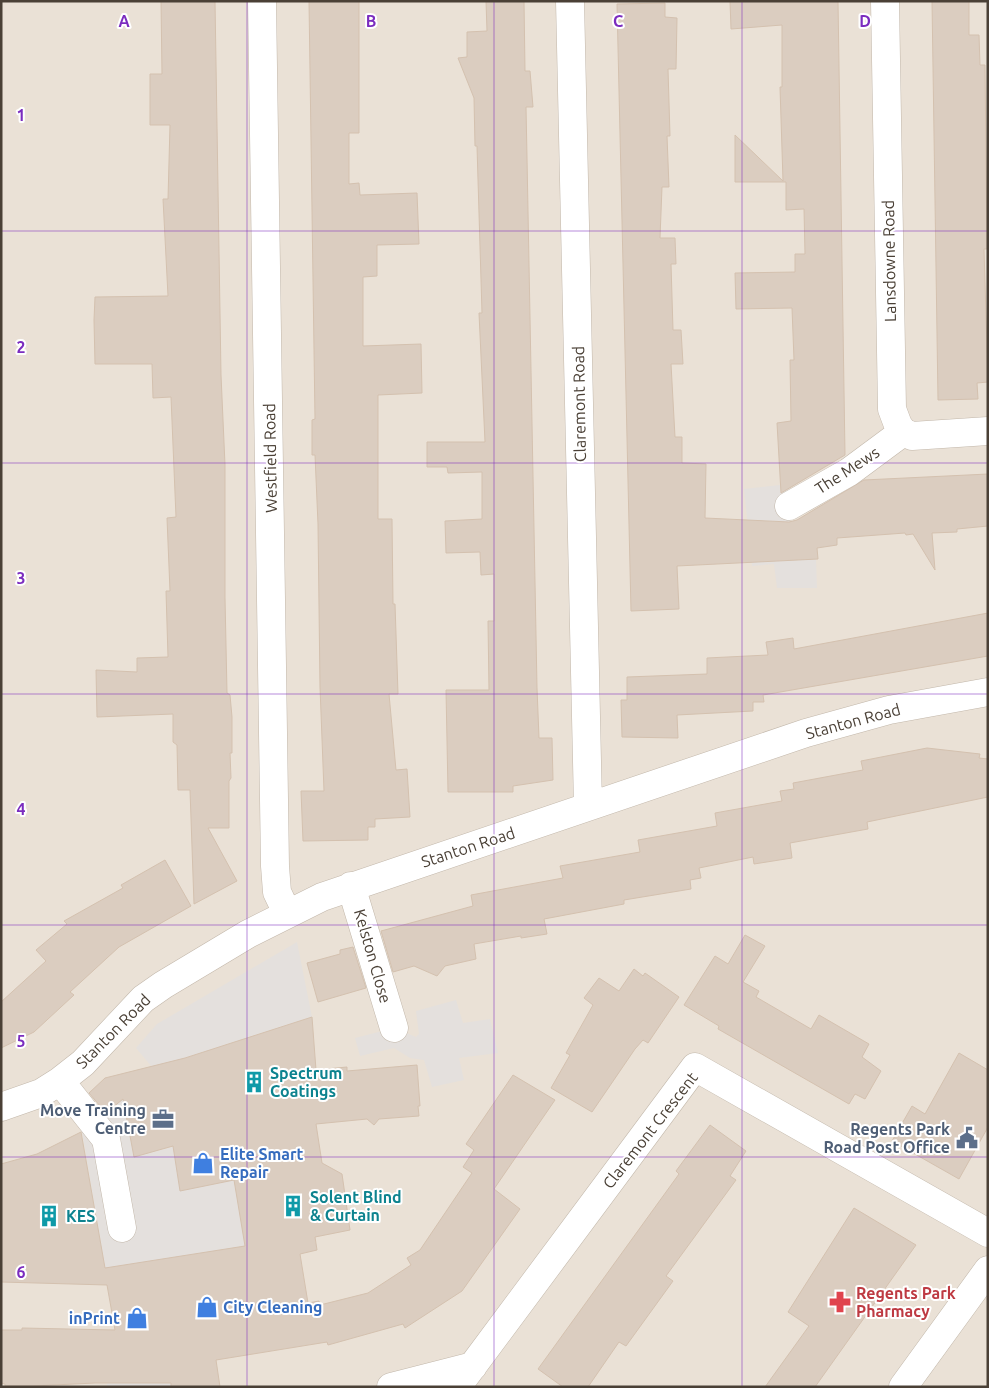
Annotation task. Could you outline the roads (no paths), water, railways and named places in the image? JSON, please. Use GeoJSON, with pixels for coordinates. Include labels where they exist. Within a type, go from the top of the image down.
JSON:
{"type":"FeatureCollection","features":[{"type":"Feature","properties":{"kind":"street","name":"Westfield Road"},"geometry":{"type":"LineString","coordinates":[[262,1],[275,866],[277,892],[287,913]]}},
{"type":"Feature","properties":{"kind":"street","name":"Claremont Road"},"geometry":{"type":"LineString","coordinates":[[570,1],[588,806]]}},
{"type":"Feature","properties":{"kind":"street","name":"Lansdowne Road"},"geometry":{"type":"LineString","coordinates":[[885,1],[892,408],[894,419],[903,432]]}},
{"type":"Feature","properties":{"kind":"street"},"geometry":{"type":"LineString","coordinates":[[903,432],[912,436],[988,431]]}},
{"type":"Feature","properties":{"kind":"street","name":"The Mews"},"geometry":{"type":"LineString","coordinates":[[789,506],[849,472],[903,432]]}},
{"type":"Feature","properties":{"kind":"street","name":"Stanton Road"},"geometry":{"type":"LineString","coordinates":[[1,1107],[41,1093],[60,1082],[83,1063],[121,1020],[143,999],[189,968],[287,913],[351,886],[848,720],[988,692]]}},
{"type":"Feature","properties":{"kind":"street","name":"Kelston Close"},"geometry":{"type":"LineString","coordinates":[[351,886],[394,1028]]}},
{"type":"Feature","properties":{"kind":"street","name":"Claremont Crescent"},"geometry":{"type":"LineString","coordinates":[[465,1376],[695,1067],[988,1233]]}},
{"type":"Feature","properties":{"kind":"street"},"geometry":{"type":"LineString","coordinates":[[60,1082],[106,1139],[122,1228]]}},
{"type":"Feature","properties":{"kind":"street"},"geometry":{"type":"LineString","coordinates":[[903,1387],[988,1270]]}},
{"type":"Feature","properties":{"kind":"street"},"geometry":{"type":"LineString","coordinates":[[391,1387],[465,1376]]}},
{"type":"Feature","properties":{"kind":"place","name":"Spectrum Coatings"},"geometry":{"type":"Point","coordinates":[254,1082]}},
{"type":"Feature","properties":{"kind":"place","name":"Move Training Centre"},"geometry":{"type":"Point","coordinates":[163,1119]}},
{"type":"Feature","properties":{"kind":"place","name":"Regents Park Road Post Office"},"geometry":{"type":"Point","coordinates":[967,1138]}},
{"type":"Feature","properties":{"kind":"place","name":"Elite Smart Repair"},"geometry":{"type":"Point","coordinates":[203,1163]}},
{"type":"Feature","properties":{"kind":"place","name":"Solent Blind & Curtain"},"geometry":{"type":"Point","coordinates":[293,1206]}},
{"type":"Feature","properties":{"kind":"place","name":"KES"},"geometry":{"type":"Point","coordinates":[49,1216]}},
{"type":"Feature","properties":{"kind":"place","name":"Regents Park Pharmacy"},"geometry":{"type":"Point","coordinates":[840,1302]}},
{"type":"Feature","properties":{"kind":"place","name":"City Cleaning"},"geometry":{"type":"Point","coordinates":[207,1307]}},
{"type":"Feature","properties":{"kind":"place","name":"inPrint"},"geometry":{"type":"Point","coordinates":[137,1318]}}]}
